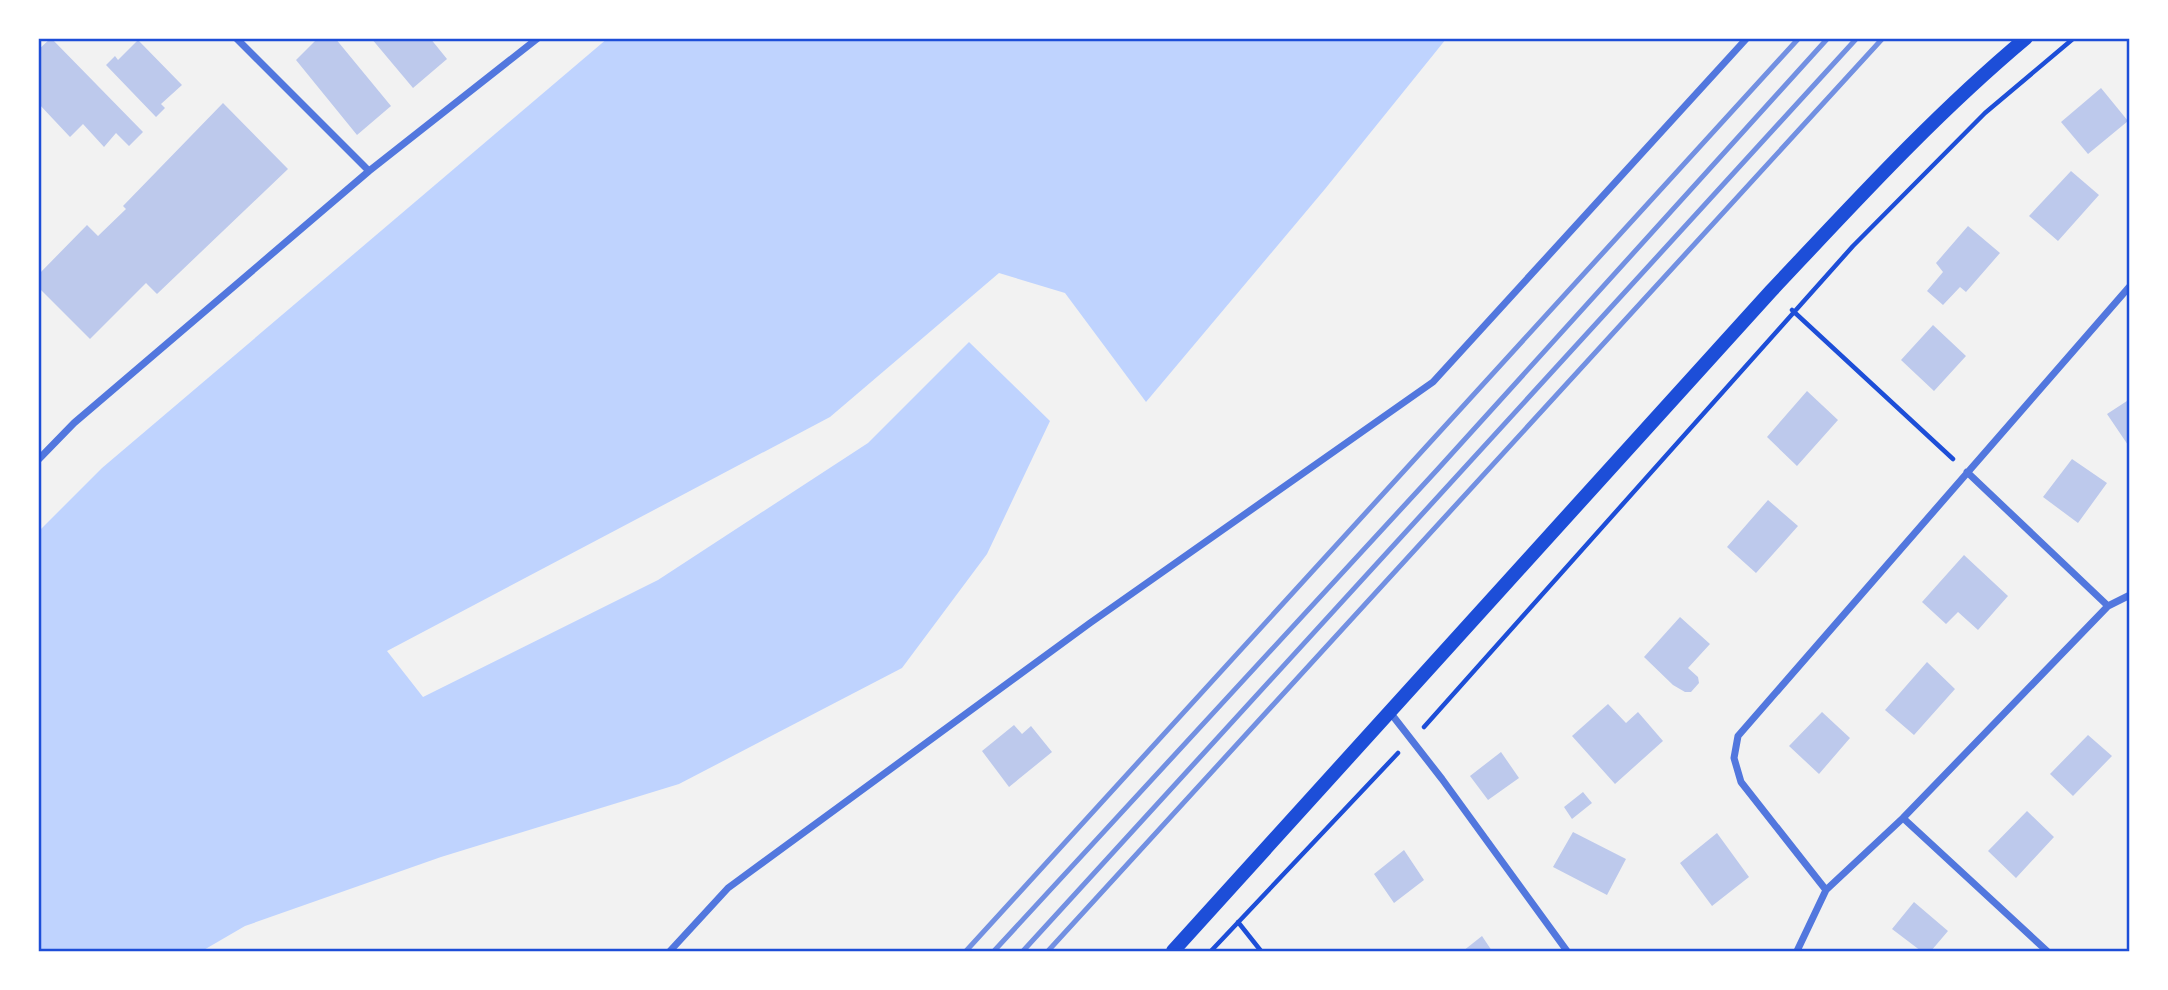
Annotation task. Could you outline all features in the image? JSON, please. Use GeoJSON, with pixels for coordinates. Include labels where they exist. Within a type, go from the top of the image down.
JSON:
{"type":"FeatureCollection","features":[{"type":"Feature","properties":{"kind":"main road"},"geometry":{"type":"LineString","coordinates":[[1173,951],[1771,291],[1864,192],[1983,74],[2026,38]]}},
{"type":"Feature","properties":{"kind":"street"},"geometry":{"type":"LineString","coordinates":[[236,38],[369,171]]}},
{"type":"Feature","properties":{"kind":"street"},"geometry":{"type":"LineString","coordinates":[[38,460],[74,424],[369,171],[538,38]]}},
{"type":"Feature","properties":{"kind":"street"},"geometry":{"type":"LineString","coordinates":[[670,951],[728,888],[1090,623],[1433,382],[1747,38]]}},
{"type":"Feature","properties":{"kind":"street"},"geometry":{"type":"LineString","coordinates":[[1826,890],[1741,782],[1734,758],[1738,736],[2130,286]]}},
{"type":"Feature","properties":{"kind":"street"},"geometry":{"type":"LineString","coordinates":[[2120,296],[2130,295]]}},
{"type":"Feature","properties":{"kind":"street"},"geometry":{"type":"LineString","coordinates":[[1967,472],[2108,606]]}},
{"type":"Feature","properties":{"kind":"street"},"geometry":{"type":"LineString","coordinates":[[1797,951],[1826,890],[1903,818],[2108,606],[2130,595]]}},
{"type":"Feature","properties":{"kind":"street"},"geometry":{"type":"LineString","coordinates":[[1390,711],[1567,951]]}},
{"type":"Feature","properties":{"kind":"street"},"geometry":{"type":"LineString","coordinates":[[1903,818],[2047,951]]}},
{"type":"Feature","properties":{"kind":"path"},"geometry":{"type":"LineString","coordinates":[[1211,951],[1412,740],[1853,246],[1985,113],[2074,38]]}},
{"type":"Feature","properties":{"kind":"path"},"geometry":{"type":"LineString","coordinates":[[1771,291],[1967,472]]}},
{"type":"Feature","properties":{"kind":"path"},"geometry":{"type":"LineString","coordinates":[[1220,899],[1261,951]]}},
{"type":"Feature","properties":{"kind":"water"},"geometry":{"type":"Polygon","coordinates":[[[608,38],[1446,39],[1325,189],[1146,402],[1065,293],[999,273],[830,417],[387,651],[423,697],[658,580],[868,443],[969,342],[1050,421],[987,554],[902,668],[679,784],[441,857],[245,926],[202,951],[39,951],[39,531],[102,468],[608,38]]]}},
{"type":"Feature","properties":{"kind":"building"},"geometry":{"type":"Polygon","coordinates":[[[51,38],[143,132],[129,146],[116,133],[104,147],[83,124],[70,137],[38,103],[38,50],[51,38]]]}},
{"type":"Feature","properties":{"kind":"building"},"geometry":{"type":"Polygon","coordinates":[[[318,38],[335,38],[391,106],[357,135],[296,60],[318,38]]]}},
{"type":"Feature","properties":{"kind":"building"},"geometry":{"type":"Polygon","coordinates":[[[371,38],[430,38],[447,59],[413,88],[371,38]]]}},
{"type":"Feature","properties":{"kind":"building"},"geometry":{"type":"Polygon","coordinates":[[[138,40],[182,85],[161,104],[165,108],[156,117],[106,65],[115,56],[118,60],[138,40]]]}},
{"type":"Feature","properties":{"kind":"building"},"geometry":{"type":"Polygon","coordinates":[[[2101,88],[2128,121],[2088,154],[2061,122],[2101,88]]]}},
{"type":"Feature","properties":{"kind":"building"},"geometry":{"type":"Polygon","coordinates":[[[223,103],[288,169],[157,294],[146,283],[90,339],[38,287],[38,275],[87,225],[98,236],[126,209],[123,206],[223,103]]]}},
{"type":"Feature","properties":{"kind":"building"},"geometry":{"type":"Polygon","coordinates":[[[2071,171],[2099,195],[2058,241],[2029,216],[2071,171]]]}},
{"type":"Feature","properties":{"kind":"building"},"geometry":{"type":"Polygon","coordinates":[[[1968,226],[2000,253],[1966,292],[1960,287],[1943,305],[1927,291],[1943,272],[1936,263],[1968,226]]]}},
{"type":"Feature","properties":{"kind":"building"},"geometry":{"type":"Polygon","coordinates":[[[1933,325],[1966,356],[1934,391],[1901,360],[1933,325]]]}},
{"type":"Feature","properties":{"kind":"building"},"geometry":{"type":"Polygon","coordinates":[[[1807,391],[1838,420],[1797,466],[1767,437],[1807,391]]]}},
{"type":"Feature","properties":{"kind":"building"},"geometry":{"type":"Polygon","coordinates":[[[2130,399],[2130,448],[2107,414],[2130,399]]]}},
{"type":"Feature","properties":{"kind":"building"},"geometry":{"type":"Polygon","coordinates":[[[2072,459],[2107,483],[2078,523],[2043,497],[2072,459]]]}},
{"type":"Feature","properties":{"kind":"building"},"geometry":{"type":"Polygon","coordinates":[[[1768,500],[1798,526],[1756,573],[1727,547],[1768,500]]]}},
{"type":"Feature","properties":{"kind":"building"},"geometry":{"type":"Polygon","coordinates":[[[1964,555],[2008,596],[1978,630],[1958,612],[1946,624],[1922,602],[1964,555]]]}},
{"type":"Feature","properties":{"kind":"building"},"geometry":{"type":"Polygon","coordinates":[[[1680,617],[1710,644],[1688,668],[1698,677],[1699,683],[1691,692],[1685,692],[1673,685],[1644,657],[1680,617]]]}},
{"type":"Feature","properties":{"kind":"building"},"geometry":{"type":"Polygon","coordinates":[[[1927,662],[1955,689],[1914,735],[1885,710],[1927,662]]]}},
{"type":"Feature","properties":{"kind":"building"},"geometry":{"type":"Polygon","coordinates":[[[1608,704],[1626,723],[1638,712],[1663,741],[1615,784],[1572,736],[1608,704]]]}},
{"type":"Feature","properties":{"kind":"building"},"geometry":{"type":"Polygon","coordinates":[[[1822,712],[1850,738],[1819,774],[1789,746],[1822,712]]]}},
{"type":"Feature","properties":{"kind":"building"},"geometry":{"type":"Polygon","coordinates":[[[1014,725],[1022,734],[1031,726],[1052,752],[1009,787],[982,751],[1014,725]]]}},
{"type":"Feature","properties":{"kind":"building"},"geometry":{"type":"Polygon","coordinates":[[[2088,735],[2112,756],[2073,796],[2050,774],[2088,735]]]}},
{"type":"Feature","properties":{"kind":"building"},"geometry":{"type":"Polygon","coordinates":[[[1501,752],[1519,778],[1488,800],[1470,776],[1501,752]]]}},
{"type":"Feature","properties":{"kind":"building"},"geometry":{"type":"Polygon","coordinates":[[[1583,792],[1592,803],[1572,819],[1564,807],[1583,792]]]}},
{"type":"Feature","properties":{"kind":"building"},"geometry":{"type":"Polygon","coordinates":[[[2027,811],[2054,837],[2016,878],[1988,851],[2027,811]]]}},
{"type":"Feature","properties":{"kind":"building"},"geometry":{"type":"Polygon","coordinates":[[[1573,832],[1626,859],[1607,895],[1553,867],[1573,832]]]}},
{"type":"Feature","properties":{"kind":"building"},"geometry":{"type":"Polygon","coordinates":[[[1717,833],[1749,877],[1712,906],[1680,863],[1717,833]]]}},
{"type":"Feature","properties":{"kind":"building"},"geometry":{"type":"Polygon","coordinates":[[[1404,850],[1424,880],[1394,903],[1374,874],[1404,850]]]}},
{"type":"Feature","properties":{"kind":"building"},"geometry":{"type":"Polygon","coordinates":[[[1914,902],[1948,931],[1931,951],[1921,951],[1892,929],[1914,902]]]}},
{"type":"Feature","properties":{"kind":"building"},"geometry":{"type":"Polygon","coordinates":[[[1482,936],[1492,951],[1463,951],[1482,936]]]}},
{"type":"Feature","properties":{"kind":"railway"},"geometry":{"type":"LineString","coordinates":[[966,951],[1799,38]]}},
{"type":"Feature","properties":{"kind":"railway"},"geometry":{"type":"LineString","coordinates":[[994,951],[1437,470],[1828,38]]}},
{"type":"Feature","properties":{"kind":"railway"},"geometry":{"type":"LineString","coordinates":[[1023,951],[1857,38]]}},
{"type":"Feature","properties":{"kind":"railway"},"geometry":{"type":"LineString","coordinates":[[1048,951],[1883,38]]}}]}
